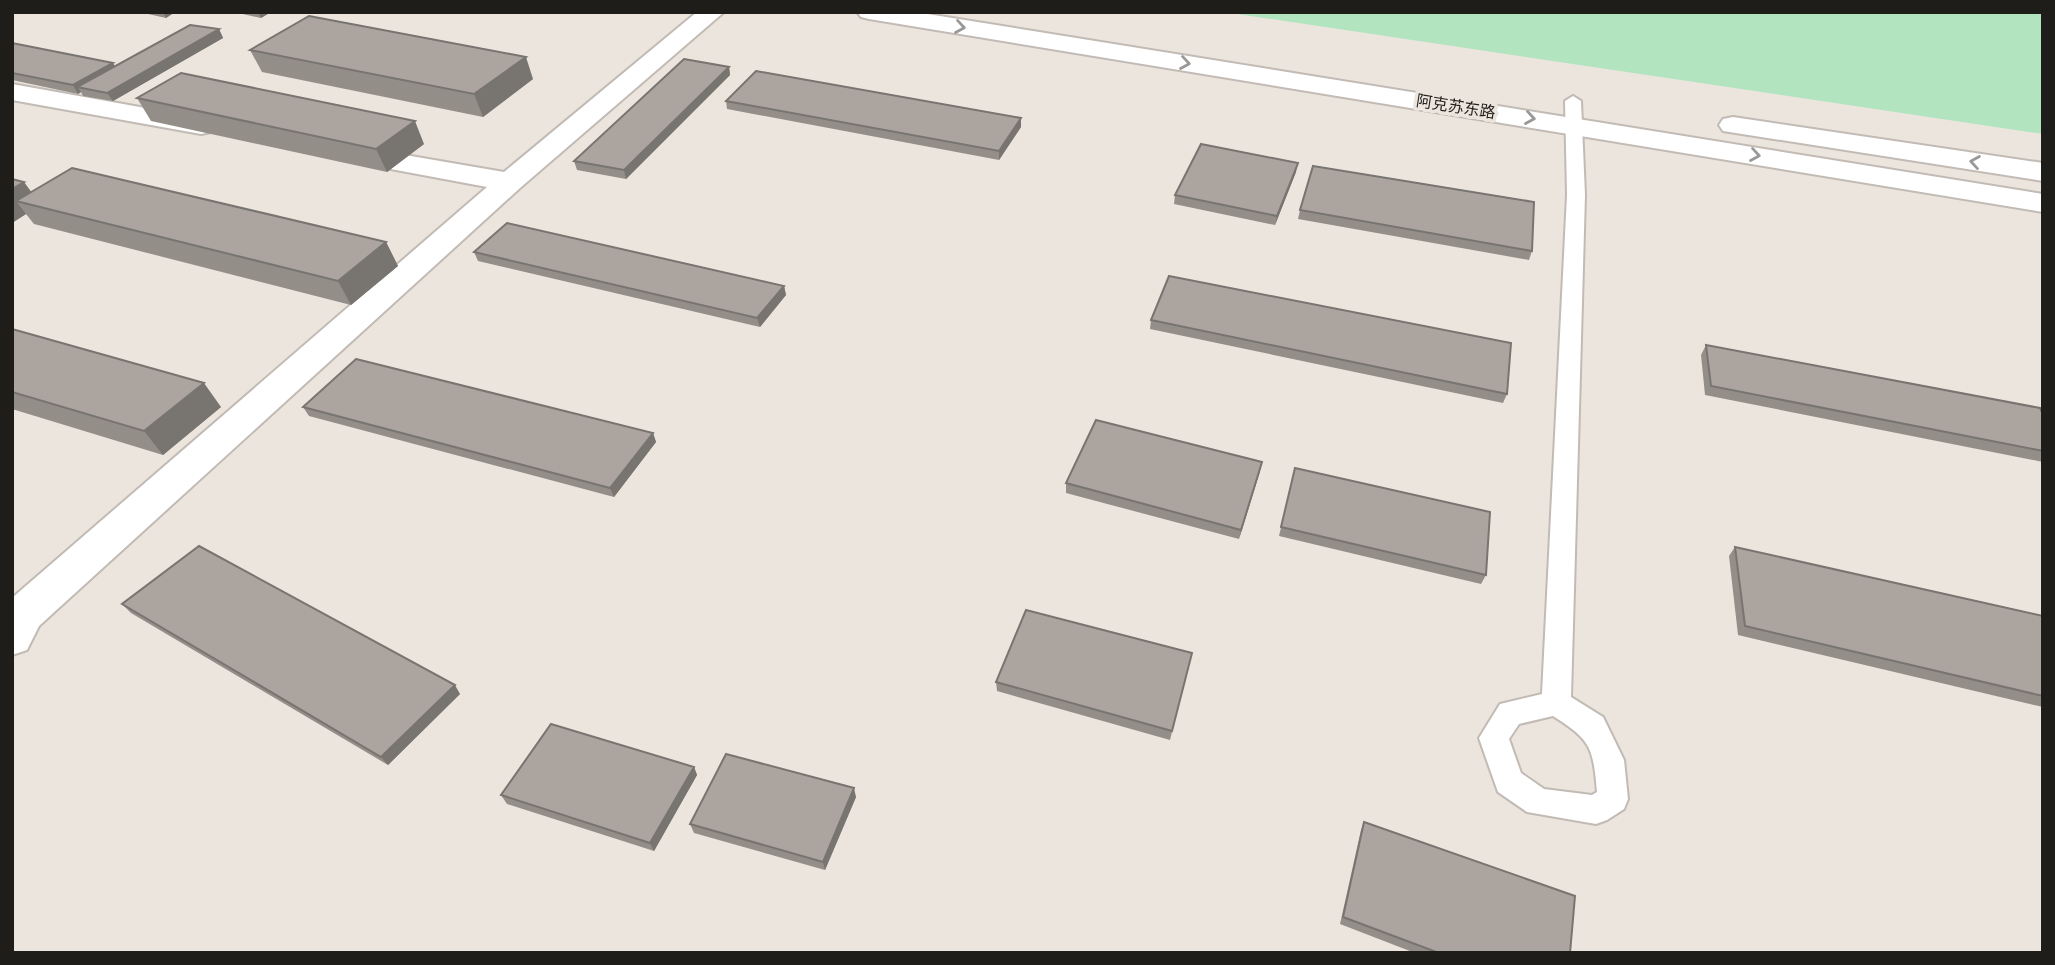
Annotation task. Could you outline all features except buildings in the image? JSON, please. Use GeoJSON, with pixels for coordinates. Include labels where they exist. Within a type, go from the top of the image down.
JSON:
{"type":"FeatureCollection","features":[{"type":"Feature","properties":{"kind":"main road"},"geometry":{"type":"LineString","coordinates":[[12,637],[22,615],[510,183],[712,12]]}},
{"type":"Feature","properties":{"kind":"main road","name":"阿克苏东路"},"geometry":{"type":"LineString","coordinates":[[869,12],[1574,113],[2043,203]]}},
{"type":"Feature","properties":{"kind":"main road","name":"阿克苏东路"},"geometry":{"type":"LineString","coordinates":[[1005,12],[1519,92]]}},
{"type":"Feature","properties":{"kind":"main road"},"geometry":{"type":"LineString","coordinates":[[12,92],[228,131]]}},
{"type":"Feature","properties":{"kind":"main road","name":"阿克苏东路"},"geometry":{"type":"LineString","coordinates":[[1546,97],[1574,113],[1601,105]]}},
{"type":"Feature","properties":{"kind":"main road"},"geometry":{"type":"LineString","coordinates":[[1711,122],[2043,172]]}},
{"type":"Feature","properties":{"kind":"main road"},"geometry":{"type":"LineString","coordinates":[[322,148],[510,183]]}},
{"type":"Feature","properties":{"kind":"lane"},"geometry":{"type":"LineString","coordinates":[[1556,703],[1576,195],[1574,113]]}},
{"type":"Feature","properties":{"kind":"lane"},"geometry":{"type":"LineString","coordinates":[[1556,703],[1593,726],[1609,760],[1613,799],[1596,810],[1538,802],[1509,782],[1494,738],[1510,713],[1556,703]]}},
{"type":"Feature","properties":{"kind":"green space"},"geometry":{"type":"Polygon","coordinates":[[[1224,12],[2043,12],[2043,134],[1224,12]]]}}]}
